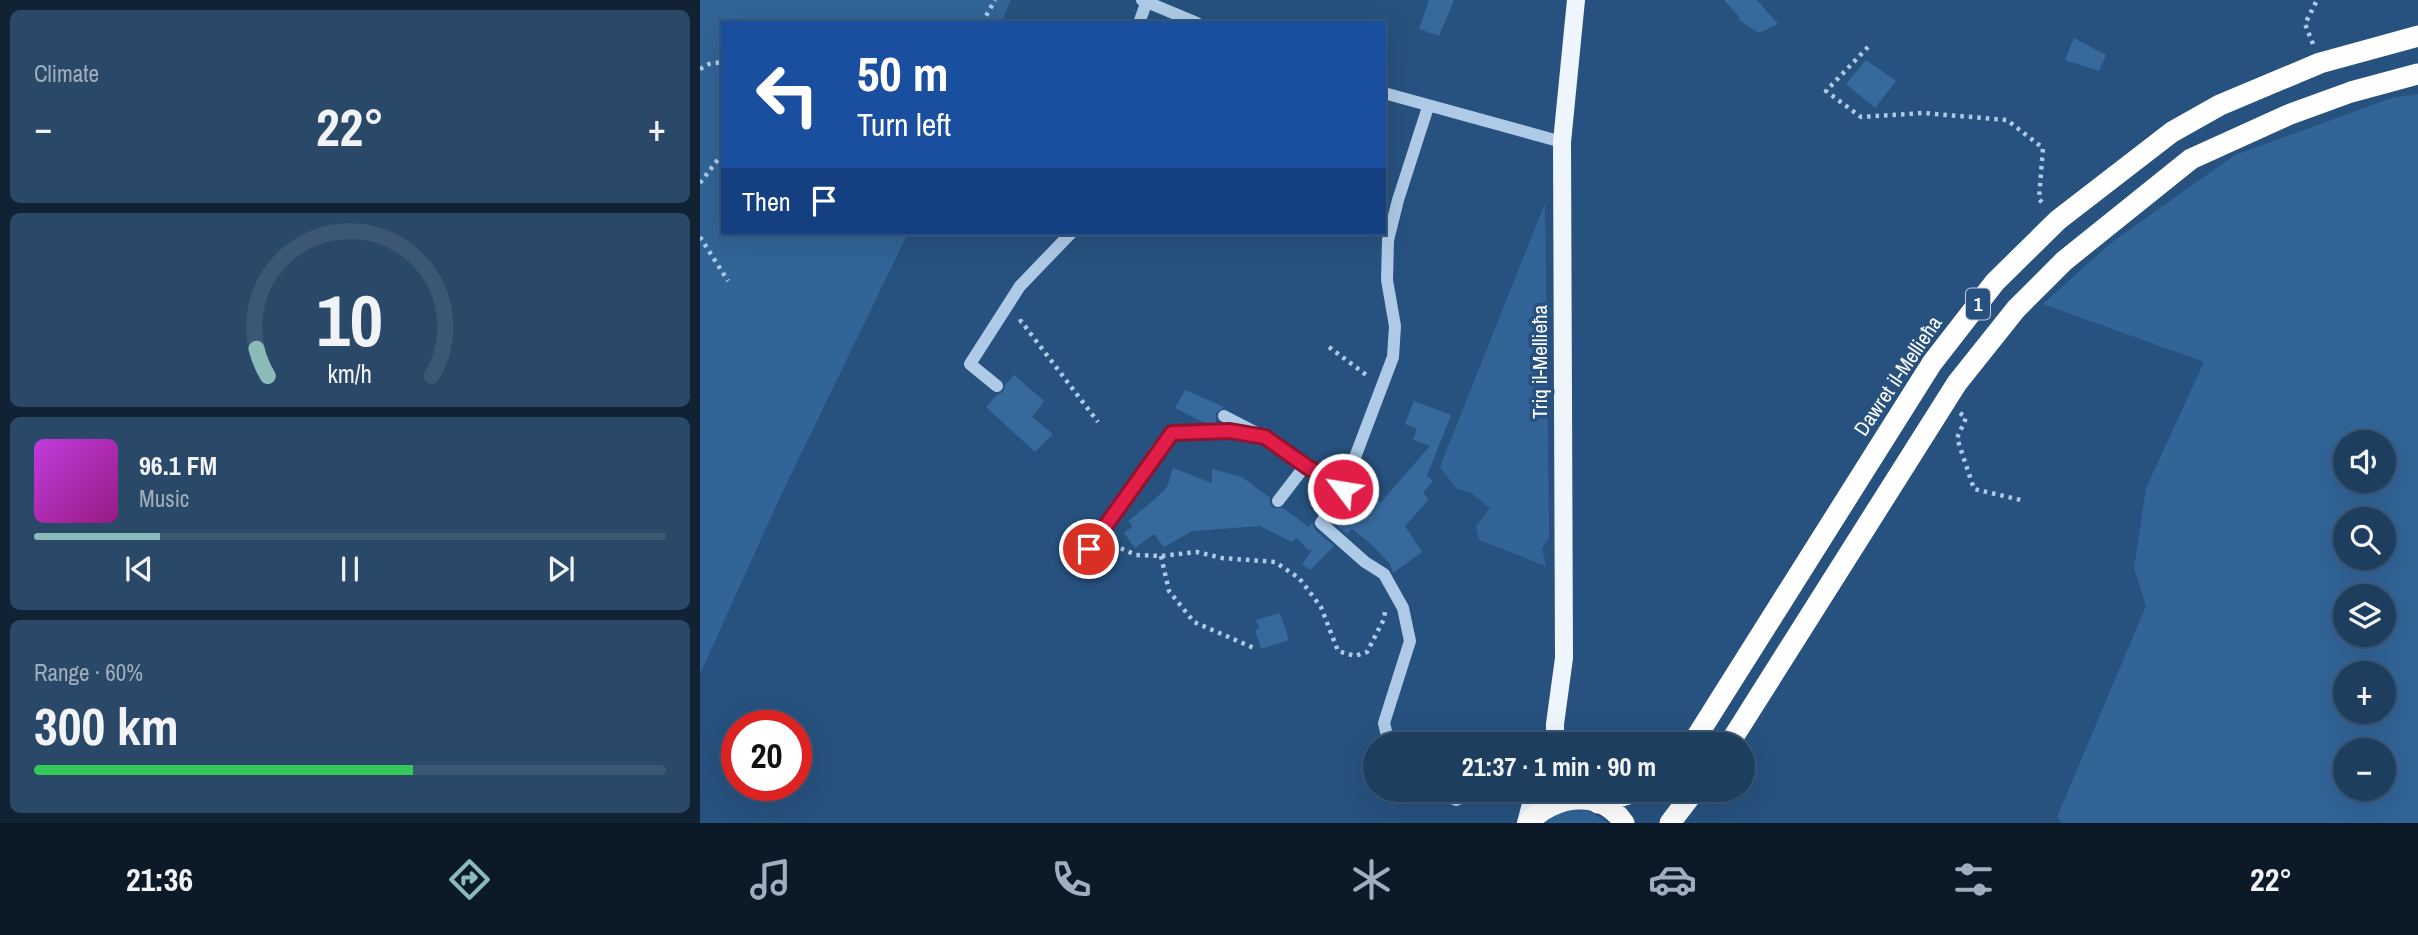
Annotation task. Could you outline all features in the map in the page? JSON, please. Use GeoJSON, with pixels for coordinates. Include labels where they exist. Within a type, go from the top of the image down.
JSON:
{"type":"FeatureCollection","features":[{"type":"Feature","properties":{"kind":"highway","name":"Dawret il-Mellieħa"},"geometry":{"type":"LineString","coordinates":[[1700,732],[1932,363],[1995,282],[2058,220],[2172,132],[2220,105],[2320,63],[2418,36]]}},
{"type":"Feature","properties":{"kind":"highway","name":"1"},"geometry":{"type":"LineString","coordinates":[[1737,732],[1957,383],[2016,309],[2054,271],[2115,218],[2191,159],[2288,116],[2351,92],[2418,74]]}},
{"type":"Feature","properties":{"kind":"highway"},"geometry":{"type":"LineString","coordinates":[[1527,823],[1540,810],[1558,802]]}},
{"type":"Feature","properties":{"kind":"highway"},"geometry":{"type":"LineString","coordinates":[[1592,802],[1620,817],[1624,823]]}},
{"type":"Feature","properties":{"kind":"highway"},"geometry":{"type":"LineString","coordinates":[[1670,823],[1686,802]]}},
{"type":"Feature","properties":{"kind":"main road","name":"Triq il-Mellieħa"},"geometry":{"type":"LineString","coordinates":[[1555,732],[1564,645],[1562,142],[1576,0]]}},
{"type":"Feature","properties":{"kind":"main road","name":"Triq il-Mellieħa"},"geometry":{"type":"LineString","coordinates":[[1552,732],[1555,724]]}},
{"type":"Feature","properties":{"kind":"main road"},"geometry":{"type":"LineString","coordinates":[[1527,823],[1532,802]]}},
{"type":"Feature","properties":{"kind":"street"},"geometry":{"type":"LineString","coordinates":[[1139,21],[1144,1],[1192,21]]}},
{"type":"Feature","properties":{"kind":"street"},"geometry":{"type":"LineString","coordinates":[[1386,94],[1562,142]]}},
{"type":"Feature","properties":{"kind":"street"},"geometry":{"type":"LineString","coordinates":[[1386,732],[1384,723],[1410,640],[1403,608],[1384,573],[1365,562],[1321,523],[1343,489],[1393,357],[1395,327],[1387,279],[1388,240],[1428,107]]}},
{"type":"Feature","properties":{"kind":"street"},"geometry":{"type":"LineString","coordinates":[[997,386],[970,364],[1020,286],[1069,235]]}},
{"type":"Feature","properties":{"kind":"street"},"geometry":{"type":"LineString","coordinates":[[1224,416],[1265,437],[1343,489]]}},
{"type":"Feature","properties":{"kind":"street"},"geometry":{"type":"LineString","coordinates":[[1093,543],[1172,433],[1230,431],[1265,437]]}},
{"type":"Feature","properties":{"kind":"street"},"geometry":{"type":"LineString","coordinates":[[1278,501],[1306,466]]}},
{"type":"Feature","properties":{"kind":"path"},"geometry":{"type":"LineString","coordinates":[[983,21],[995,0]]}},
{"type":"Feature","properties":{"kind":"path"},"geometry":{"type":"LineString","coordinates":[[2317,0],[2305,24],[2320,63]]}},
{"type":"Feature","properties":{"kind":"path"},"geometry":{"type":"LineString","coordinates":[[1868,47],[1826,92],[1861,117],[1923,113],[2007,120],[2043,148],[2039,199],[2058,220]]}},
{"type":"Feature","properties":{"kind":"path"},"geometry":{"type":"LineString","coordinates":[[700,69],[721,62]]}},
{"type":"Feature","properties":{"kind":"path"},"geometry":{"type":"LineString","coordinates":[[700,183],[721,156]]}},
{"type":"Feature","properties":{"kind":"path"},"geometry":{"type":"LineString","coordinates":[[700,237],[728,281]]}},
{"type":"Feature","properties":{"kind":"path"},"geometry":{"type":"LineString","coordinates":[[989,334],[1021,321],[1098,422]]}},
{"type":"Feature","properties":{"kind":"path"},"geometry":{"type":"LineString","coordinates":[[1329,347],[1381,386]]}},
{"type":"Feature","properties":{"kind":"path"},"geometry":{"type":"LineString","coordinates":[[1945,402],[1966,418],[1956,438],[1973,489],[2025,501]]}},
{"type":"Feature","properties":{"kind":"path"},"geometry":{"type":"LineString","coordinates":[[1093,543],[1136,555],[1161,556],[1197,552],[1222,558],[1275,562],[1299,578],[1321,607],[1338,651],[1355,656],[1367,652],[1384,619],[1388,580]]}},
{"type":"Feature","properties":{"kind":"path"},"geometry":{"type":"LineString","coordinates":[[1161,556],[1169,592],[1194,622],[1254,648]]}},
{"type":"Feature","properties":{"kind":"shaded area"},"geometry":{"type":"Polygon","coordinates":[[[700,0],[1011,0],[1002,21],[721,21],[721,235],[907,235],[781,495],[700,674],[700,0]]]}},
{"type":"Feature","properties":{"kind":"shaded area"},"geometry":{"type":"Polygon","coordinates":[[[2418,94],[2418,823],[2062,823],[2057,817],[2146,606],[2134,568],[2146,488],[2204,362],[2043,304],[2112,242],[2235,155],[2392,98],[2418,94]]]}},
{"type":"Feature","properties":{"kind":"shaded area"},"geometry":{"type":"Polygon","coordinates":[[[1545,203],[1549,538],[1542,548],[1546,566],[1479,540],[1476,526],[1490,508],[1471,493],[1456,488],[1440,467],[1545,203]]]}},
{"type":"Feature","properties":{"kind":"shaded area"},"geometry":{"type":"Polygon","coordinates":[[[1573,809],[1589,811],[1609,823],[1544,823],[1573,809]]]}},
{"type":"Feature","properties":{"kind":"building"},"geometry":{"type":"Polygon","coordinates":[[[1429,0],[1454,0],[1439,36],[1419,29],[1429,0]]]}},
{"type":"Feature","properties":{"kind":"building"},"geometry":{"type":"Polygon","coordinates":[[[1724,0],[1757,0],[1778,24],[1759,33],[1739,20],[1724,0]]]}},
{"type":"Feature","properties":{"kind":"building"},"geometry":{"type":"Polygon","coordinates":[[[2074,38],[2106,55],[2099,71],[2065,60],[2074,38]]]}},
{"type":"Feature","properties":{"kind":"building"},"geometry":{"type":"Polygon","coordinates":[[[1866,60],[1896,81],[1875,108],[1846,84],[1866,60]]]}},
{"type":"Feature","properties":{"kind":"building"},"geometry":{"type":"Polygon","coordinates":[[[1014,375],[1044,401],[1032,417],[1053,434],[1035,452],[986,407],[1003,392],[1005,385],[1014,375]]]}},
{"type":"Feature","properties":{"kind":"building"},"geometry":{"type":"Polygon","coordinates":[[[1185,390],[1224,407],[1216,413],[1216,423],[1205,423],[1175,408],[1185,390]]]}},
{"type":"Feature","properties":{"kind":"building"},"geometry":{"type":"Polygon","coordinates":[[[1414,401],[1451,415],[1427,476],[1433,481],[1423,493],[1429,499],[1405,526],[1422,552],[1393,573],[1390,564],[1371,544],[1352,529],[1347,534],[1333,522],[1350,498],[1362,506],[1371,493],[1381,502],[1430,446],[1413,440],[1417,429],[1405,424],[1414,401]]]}},
{"type":"Feature","properties":{"kind":"building"},"geometry":{"type":"Polygon","coordinates":[[[1173,468],[1212,483],[1212,469],[1242,477],[1270,498],[1273,508],[1283,508],[1309,527],[1312,523],[1315,530],[1334,546],[1310,570],[1302,564],[1312,550],[1309,551],[1297,538],[1292,542],[1260,526],[1192,531],[1164,547],[1154,534],[1135,548],[1124,533],[1133,526],[1128,521],[1167,487],[1173,468]]]}},
{"type":"Feature","properties":{"kind":"building"},"geometry":{"type":"Polygon","coordinates":[[[1280,613],[1289,640],[1261,649],[1255,630],[1259,628],[1256,620],[1280,613]]]}},
{"type":"Feature","properties":{"kind":"route"},"geometry":{"type":"LineString","coordinates":[[1089,549],[1172,433],[1230,431],[1265,437],[1343,489]]}}]}
